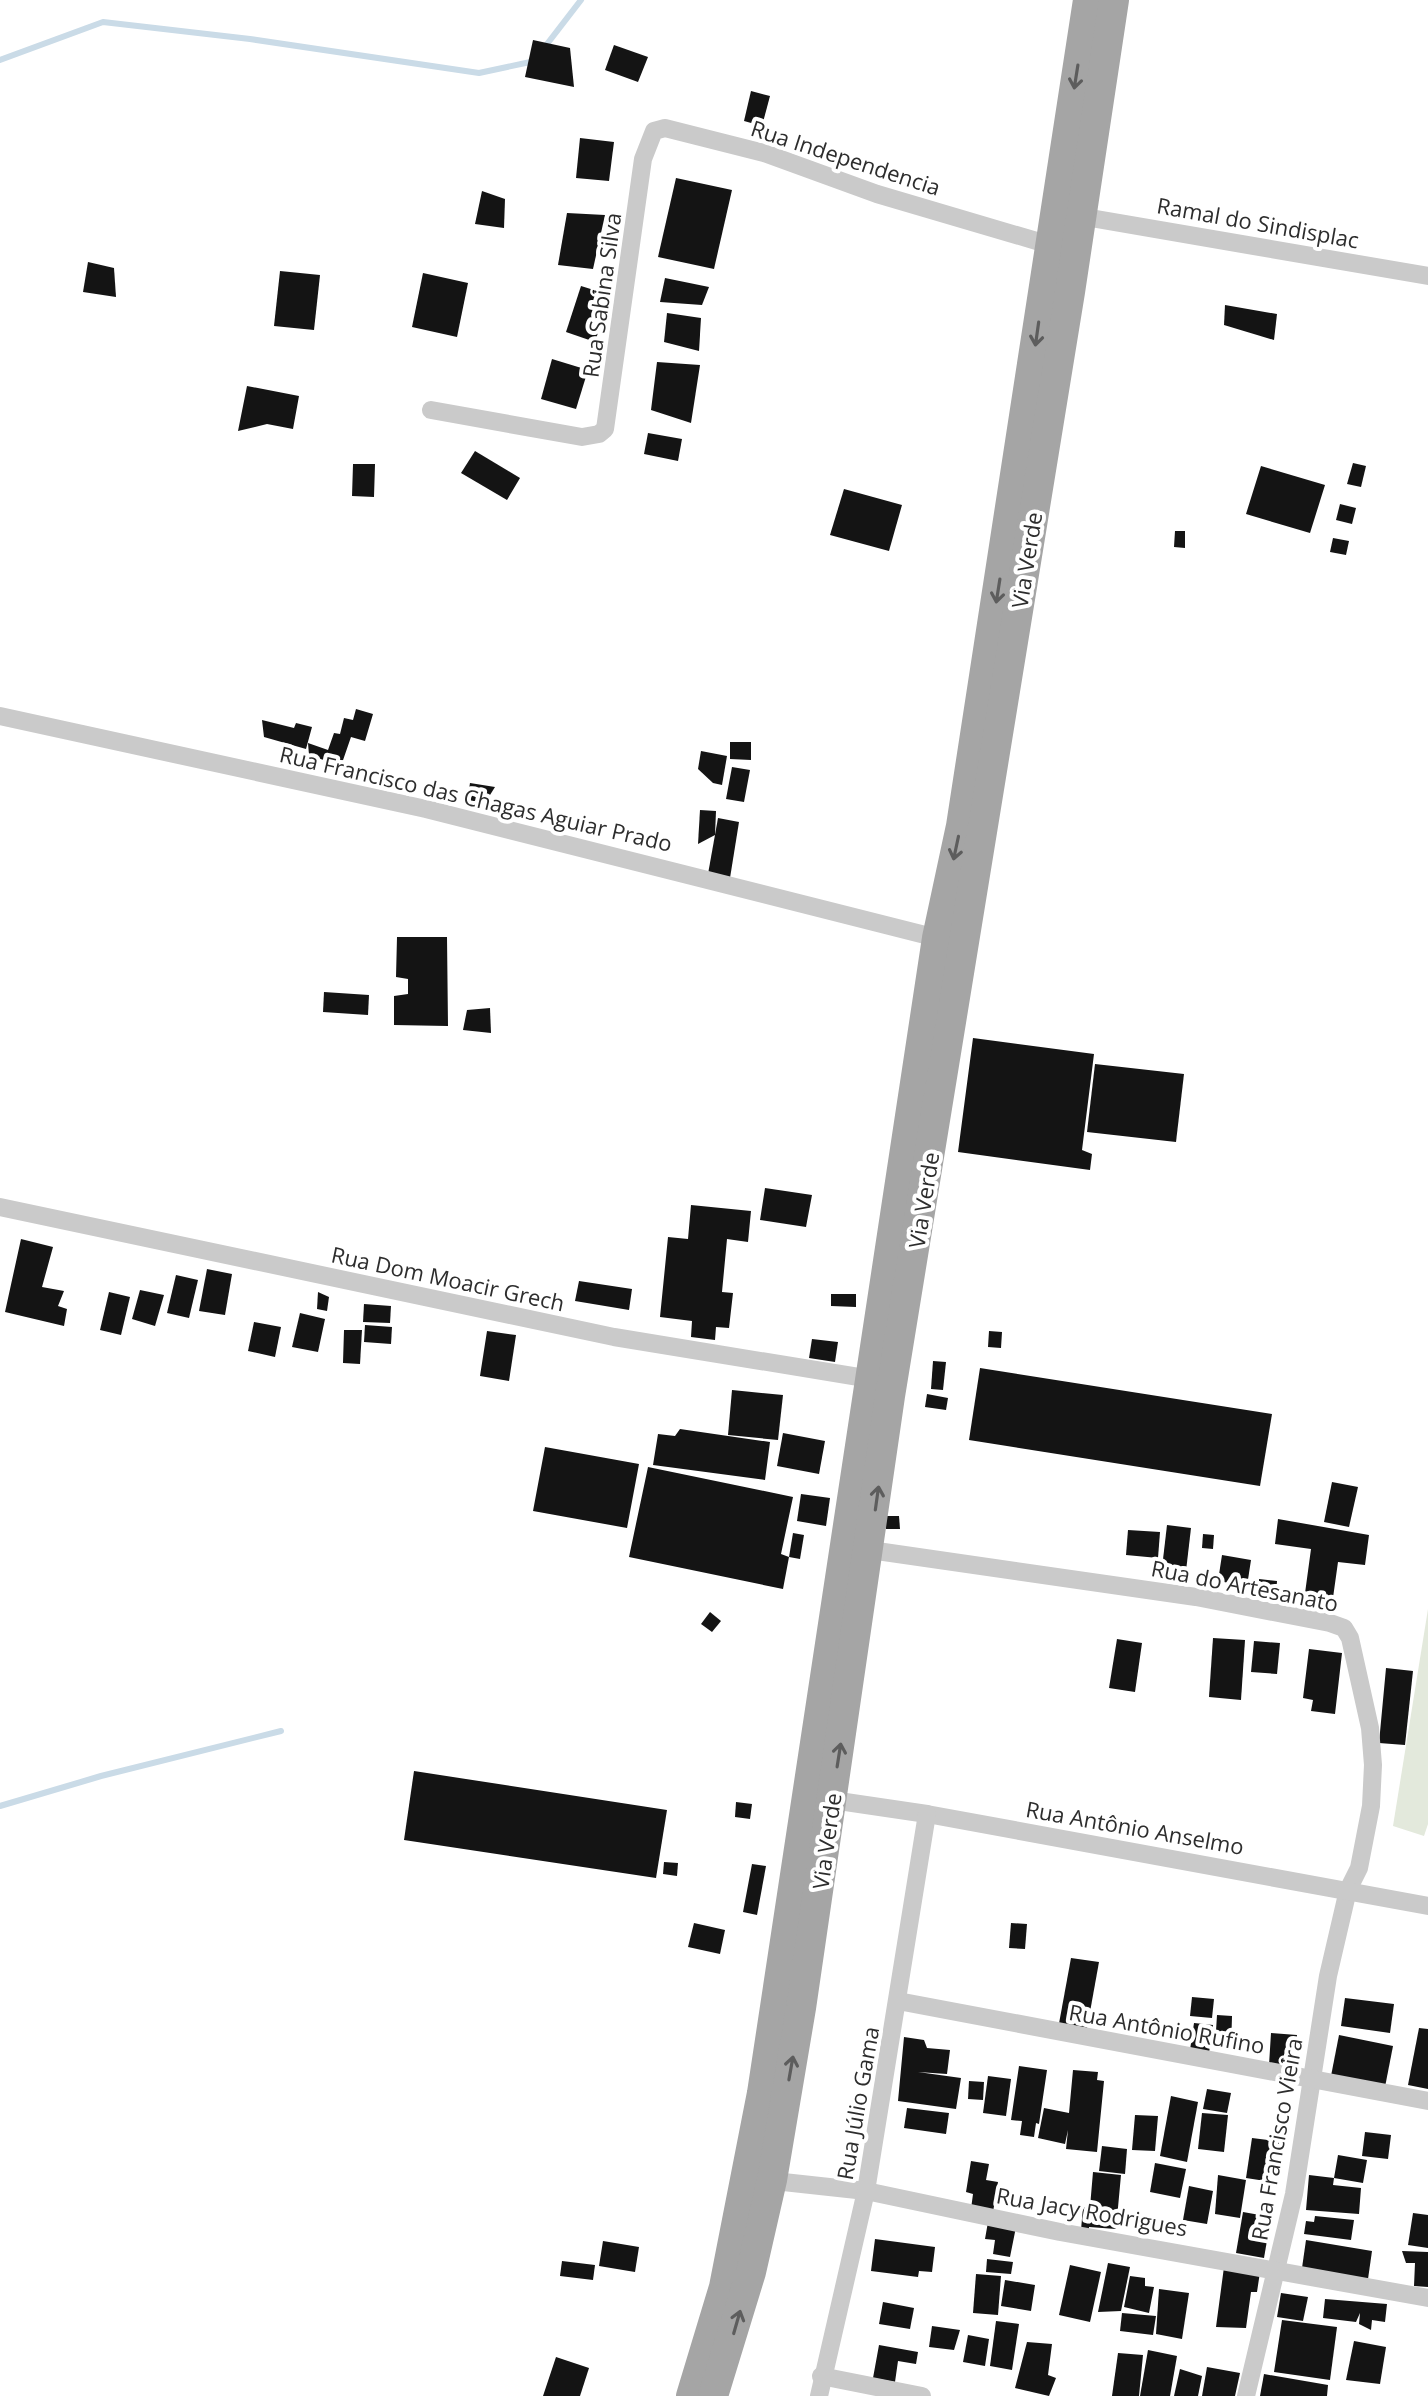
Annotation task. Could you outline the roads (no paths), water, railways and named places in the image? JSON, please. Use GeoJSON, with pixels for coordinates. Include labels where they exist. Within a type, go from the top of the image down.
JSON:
{"type":"FeatureCollection","features":[{"type":"Feature","properties":{"kind":"main road","name":"Via Verde"},"geometry":{"type":"LineString","coordinates":[[713,2396],[751,2272],[759,2179],[810,1789],[937,938],[961,826],[1088,0]]}},
{"type":"Feature","properties":{"kind":"main road","name":"Via Verde"},"geometry":{"type":"LineString","coordinates":[[691,2396],[759,2179],[832,1800],[890,1396],[1070,292],[1079,216],[1114,0]]}},
{"type":"Feature","properties":{"kind":"street","name":"Rua Independencia"},"geometry":{"type":"LineString","coordinates":[[643,159],[654,131],[665,128],[764,153],[877,194],[1050,245]]}},
{"type":"Feature","properties":{"kind":"street","name":"Rua Sabina Silva"},"geometry":{"type":"LineString","coordinates":[[431,410],[572,436],[599,434],[608,421],[643,159]]}},
{"type":"Feature","properties":{"kind":"street","name":"Ramal do Sindisplac"},"geometry":{"type":"LineString","coordinates":[[1079,216],[1428,276]]}},
{"type":"Feature","properties":{"kind":"street","name":"Rua Francisco das Chagas Aguiar Prado"},"geometry":{"type":"LineString","coordinates":[[0,716],[426,809],[937,938]]}},
{"type":"Feature","properties":{"kind":"street","name":"Rua Dom Moacir Grech"},"geometry":{"type":"LineString","coordinates":[[9,1209],[614,1337],[871,1379]]}},
{"type":"Feature","properties":{"kind":"street","name":"Rua do Artesanato"},"geometry":{"type":"LineString","coordinates":[[870,1550],[1196,1597],[1344,1628],[1350,1638],[1362,1689],[1373,1765],[1365,1842],[1359,1868],[1348,1890]]}},
{"type":"Feature","properties":{"kind":"street","name":"Rua Antônio Anselmo"},"geometry":{"type":"LineString","coordinates":[[832,1800],[927,1814],[1428,1906]]}},
{"type":"Feature","properties":{"kind":"street","name":"Rua Júlio Gama"},"geometry":{"type":"LineString","coordinates":[[819,2396],[821,2376],[866,2191],[927,1814]]}},
{"type":"Feature","properties":{"kind":"street","name":"Rua Francisco Vieira"},"geometry":{"type":"LineString","coordinates":[[1246,2396],[1294,2194],[1328,1976],[1348,1890]]}},
{"type":"Feature","properties":{"kind":"street","name":"Rua Antônio Rufino"},"geometry":{"type":"LineString","coordinates":[[898,2001],[1428,2101]]}},
{"type":"Feature","properties":{"kind":"street","name":"Rua Jacy Rodrigues"},"geometry":{"type":"LineString","coordinates":[[759,2179],[866,2191],[1060,2232],[1277,2268],[1428,2298]]}},
{"type":"Feature","properties":{"kind":"street"},"geometry":{"type":"LineString","coordinates":[[821,2376],[922,2396]]}},
{"type":"Feature","properties":{"kind":"waterway"},"geometry":{"type":"LineString","coordinates":[[544,48],[581,0]]}},
{"type":"Feature","properties":{"kind":"waterway"},"geometry":{"type":"LineString","coordinates":[[0,60],[103,22],[250,39],[479,73],[535,61]]}},
{"type":"Feature","properties":{"kind":"waterway"},"geometry":{"type":"LineString","coordinates":[[0,1806],[101,1776],[281,1731]]}}]}
